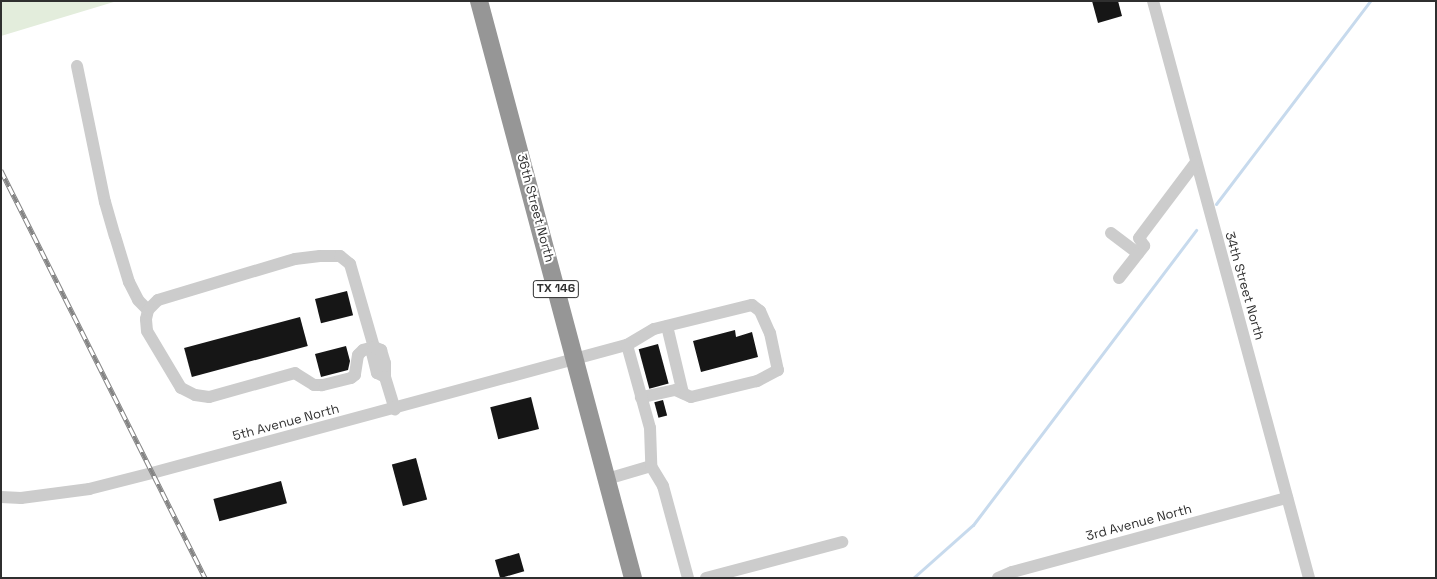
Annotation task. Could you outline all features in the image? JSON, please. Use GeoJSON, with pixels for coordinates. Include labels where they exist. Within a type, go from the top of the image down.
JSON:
{"type":"FeatureCollection","features":[{"type":"Feature","properties":{"kind":"highway","name":"36th Street North"},"geometry":{"type":"LineString","coordinates":[[478,1],[633,578]]}},
{"type":"Feature","properties":{"kind":"street","name":"34th Street North"},"geometry":{"type":"LineString","coordinates":[[1153,1],[1309,578]]}},
{"type":"Feature","properties":{"kind":"street"},"geometry":{"type":"LineString","coordinates":[[77,66],[105,202],[129,282],[138,300],[148,310]]}},
{"type":"Feature","properties":{"kind":"street"},"geometry":{"type":"LineString","coordinates":[[1119,278],[1144,246],[1139,238],[1196,162]]}},
{"type":"Feature","properties":{"kind":"street"},"geometry":{"type":"LineString","coordinates":[[1111,233],[1138,253]]}},
{"type":"Feature","properties":{"kind":"street"},"geometry":{"type":"LineString","coordinates":[[374,347],[350,264],[340,256],[320,256],[295,259],[158,300],[148,310],[146,319],[147,331],[181,388],[195,395],[209,397],[295,373],[314,385],[322,385],[351,378],[355,374],[358,355],[363,350],[374,347],[381,350],[385,363],[385,377],[395,409]]}},
{"type":"Feature","properties":{"kind":"street","name":"5th Avenue North"},"geometry":{"type":"LineString","coordinates":[[1,497],[21,498],[89,489],[395,409],[575,358],[627,345],[654,329],[752,305],[760,311],[770,333],[778,370],[757,381],[691,397],[682,394]]}},
{"type":"Feature","properties":{"kind":"street"},"geometry":{"type":"LineString","coordinates":[[667,326],[682,394]]}},
{"type":"Feature","properties":{"kind":"street"},"geometry":{"type":"LineString","coordinates":[[627,345],[650,428],[652,466],[663,486],[688,578]]}},
{"type":"Feature","properties":{"kind":"street"},"geometry":{"type":"LineString","coordinates":[[642,397],[675,390],[682,394]]}},
{"type":"Feature","properties":{"kind":"street"},"geometry":{"type":"LineString","coordinates":[[607,479],[652,466]]}},
{"type":"Feature","properties":{"kind":"street","name":"3rd Avenue North"},"geometry":{"type":"LineString","coordinates":[[998,578],[1012,572],[1287,498]]}},
{"type":"Feature","properties":{"kind":"street"},"geometry":{"type":"LineString","coordinates":[[706,578],[842,542]]}},
{"type":"Feature","properties":{"kind":"green space"},"geometry":{"type":"Polygon","coordinates":[[[1,1],[117,1],[1,36],[1,1]]]}},
{"type":"Feature","properties":{"kind":"building"},"geometry":{"type":"Polygon","coordinates":[[[1092,1],[1118,1],[1122,16],[1098,23],[1092,1]]]}},
{"type":"Feature","properties":{"kind":"building"},"geometry":{"type":"Polygon","coordinates":[[[347,291],[353,315],[321,323],[315,299],[347,291]]]}},
{"type":"Feature","properties":{"kind":"building"},"geometry":{"type":"Polygon","coordinates":[[[300,317],[308,346],[192,377],[184,348],[300,317]]]}},
{"type":"Feature","properties":{"kind":"building"},"geometry":{"type":"Polygon","coordinates":[[[735,330],[736,337],[752,332],[758,357],[701,372],[693,341],[735,330]]]}},
{"type":"Feature","properties":{"kind":"building"},"geometry":{"type":"Polygon","coordinates":[[[658,344],[669,384],[649,389],[639,349],[658,344]]]}},
{"type":"Feature","properties":{"kind":"building"},"geometry":{"type":"Polygon","coordinates":[[[346,346],[350,361],[348,370],[321,377],[315,354],[346,346]]]}},
{"type":"Feature","properties":{"kind":"building"},"geometry":{"type":"Polygon","coordinates":[[[531,397],[539,429],[498,439],[490,407],[531,397]]]}},
{"type":"Feature","properties":{"kind":"building"},"geometry":{"type":"Polygon","coordinates":[[[663,400],[667,415],[658,418],[654,402],[663,400]]]}},
{"type":"Feature","properties":{"kind":"building"},"geometry":{"type":"Polygon","coordinates":[[[416,458],[427,500],[403,506],[392,464],[416,458]]]}},
{"type":"Feature","properties":{"kind":"building"},"geometry":{"type":"Polygon","coordinates":[[[281,481],[287,503],[219,521],[213,499],[281,481]]]}},
{"type":"Feature","properties":{"kind":"building"},"geometry":{"type":"Polygon","coordinates":[[[519,553],[524,571],[500,578],[495,560],[519,553]]]}},
{"type":"Feature","properties":{"kind":"waterway"},"geometry":{"type":"LineString","coordinates":[[1216,204],[1370,1]]}},
{"type":"Feature","properties":{"kind":"waterway"},"geometry":{"type":"LineString","coordinates":[[913,578],[973,525],[1196,230]]}},
{"type":"Feature","properties":{"kind":"railway"},"geometry":{"type":"LineString","coordinates":[[1,170],[205,578]]}}]}
